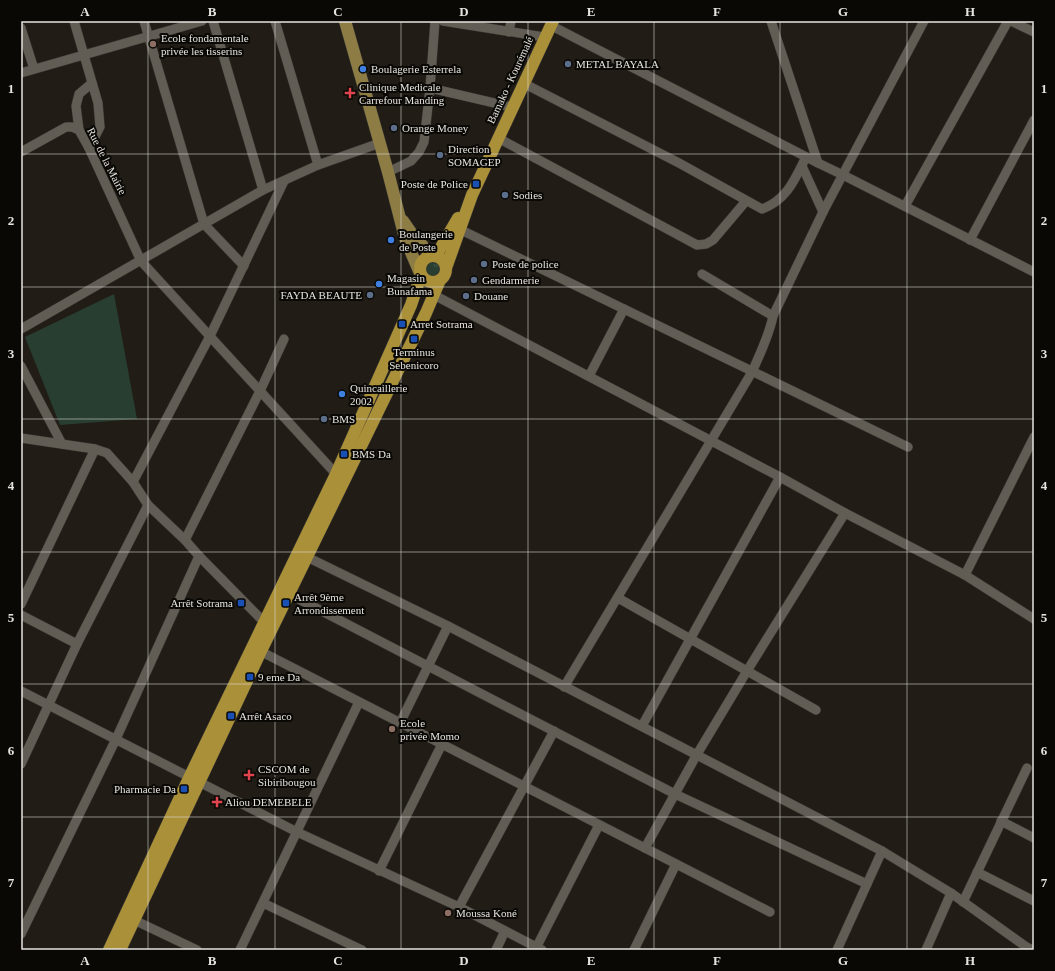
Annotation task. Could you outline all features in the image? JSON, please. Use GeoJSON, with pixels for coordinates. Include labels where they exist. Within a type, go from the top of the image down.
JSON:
{"type":"FeatureCollection","features":[{"type":"Feature","properties":{"kind":"highway","name":"Bamako - Kourémalé"},"geometry":{"type":"LineString","coordinates":[[457,228],[544,37],[552,23]]}},
{"type":"Feature","properties":{"kind":"highway"},"geometry":{"type":"LineString","coordinates":[[440,280],[431,282],[423,279],[419,267],[424,259],[434,256],[457,228]]}},
{"type":"Feature","properties":{"kind":"highway"},"geometry":{"type":"LineString","coordinates":[[268,625],[289,594],[440,280],[445,273],[457,228]]}},
{"type":"Feature","properties":{"kind":"highway"},"geometry":{"type":"LineString","coordinates":[[434,256],[441,259],[446,268]]}},
{"type":"Feature","properties":{"kind":"highway"},"geometry":{"type":"LineString","coordinates":[[109,950],[257,649],[412,305],[420,273]]}},
{"type":"Feature","properties":{"kind":"highway"},"geometry":{"type":"LineString","coordinates":[[120,950],[193,780]]}},
{"type":"Feature","properties":{"kind":"main road"},"geometry":{"type":"LineString","coordinates":[[345,21],[380,143],[405,238],[420,273]]}},
{"type":"Feature","properties":{"kind":"main road"},"geometry":{"type":"LineString","coordinates":[[398,213],[412,234],[434,256]]}},
{"type":"Feature","properties":{"kind":"street"},"geometry":{"type":"LineString","coordinates":[[74,21],[98,103],[100,127],[89,148]]}},
{"type":"Feature","properties":{"kind":"street"},"geometry":{"type":"LineString","coordinates":[[144,21],[204,224],[244,266]]}},
{"type":"Feature","properties":{"kind":"street"},"geometry":{"type":"LineString","coordinates":[[21,73],[202,21]]}},
{"type":"Feature","properties":{"kind":"street"},"geometry":{"type":"LineString","coordinates":[[213,21],[263,190]]}},
{"type":"Feature","properties":{"kind":"street"},"geometry":{"type":"LineString","coordinates":[[275,21],[318,165]]}},
{"type":"Feature","properties":{"kind":"street"},"geometry":{"type":"LineString","coordinates":[[388,172],[411,162],[419,152],[424,142],[436,21]]}},
{"type":"Feature","properties":{"kind":"street"},"geometry":{"type":"LineString","coordinates":[[444,21],[544,37]]}},
{"type":"Feature","properties":{"kind":"street"},"geometry":{"type":"LineString","coordinates":[[509,32],[511,21]]}},
{"type":"Feature","properties":{"kind":"street"},"geometry":{"type":"LineString","coordinates":[[771,21],[818,163]]}},
{"type":"Feature","properties":{"kind":"street"},"geometry":{"type":"LineString","coordinates":[[564,687],[752,372],[764,345],[773,316],[823,212],[924,21]]}},
{"type":"Feature","properties":{"kind":"street"},"geometry":{"type":"LineString","coordinates":[[905,206],[1008,21]]}},
{"type":"Feature","properties":{"kind":"street"},"geometry":{"type":"LineString","coordinates":[[1011,21],[1034,32]]}},
{"type":"Feature","properties":{"kind":"street"},"geometry":{"type":"LineString","coordinates":[[552,23],[806,157],[1034,272]]}},
{"type":"Feature","properties":{"kind":"street"},"geometry":{"type":"LineString","coordinates":[[21,28],[34,69]]}},
{"type":"Feature","properties":{"kind":"street"},"geometry":{"type":"LineString","coordinates":[[79,130],[76,106],[79,94],[92,83]]}},
{"type":"Feature","properties":{"kind":"street"},"geometry":{"type":"LineString","coordinates":[[523,83],[679,163],[762,209],[773,206],[790,188],[806,157]]}},
{"type":"Feature","properties":{"kind":"street"},"geometry":{"type":"LineString","coordinates":[[430,88],[512,108]]}},
{"type":"Feature","properties":{"kind":"street"},"geometry":{"type":"LineString","coordinates":[[970,240],[1034,120]]}},
{"type":"Feature","properties":{"kind":"street","name":"Rue de la Mairie"},"geometry":{"type":"LineString","coordinates":[[21,152],[66,127],[72,127],[79,130],[89,148],[141,261],[336,474]]}},
{"type":"Feature","properties":{"kind":"street"},"geometry":{"type":"LineString","coordinates":[[498,138],[697,245],[706,244],[712,240],[746,201]]}},
{"type":"Feature","properties":{"kind":"street"},"geometry":{"type":"LineString","coordinates":[[21,329],[263,190],[318,165],[380,143]]}},
{"type":"Feature","properties":{"kind":"street"},"geometry":{"type":"LineString","coordinates":[[802,166],[823,212]]}},
{"type":"Feature","properties":{"kind":"street"},"geometry":{"type":"LineString","coordinates":[[134,482],[210,336],[284,181]]}},
{"type":"Feature","properties":{"kind":"street"},"geometry":{"type":"LineString","coordinates":[[457,228],[908,447]]}},
{"type":"Feature","properties":{"kind":"street"},"geometry":{"type":"LineString","coordinates":[[702,274],[773,316]]}},
{"type":"Feature","properties":{"kind":"street"},"geometry":{"type":"LineString","coordinates":[[434,295],[965,575],[1034,619]]}},
{"type":"Feature","properties":{"kind":"street"},"geometry":{"type":"LineString","coordinates":[[589,376],[624,309]]}},
{"type":"Feature","properties":{"kind":"street"},"geometry":{"type":"LineString","coordinates":[[184,540],[260,391],[284,338]]}},
{"type":"Feature","properties":{"kind":"street"},"geometry":{"type":"LineString","coordinates":[[21,366],[62,444]]}},
{"type":"Feature","properties":{"kind":"street"},"geometry":{"type":"LineString","coordinates":[[965,575],[1032,447],[1034,437]]}},
{"type":"Feature","properties":{"kind":"street"},"geometry":{"type":"LineString","coordinates":[[21,438],[95,448],[107,453],[134,482],[148,505],[268,625]]}},
{"type":"Feature","properties":{"kind":"street"},"geometry":{"type":"LineString","coordinates":[[21,604],[95,448]]}},
{"type":"Feature","properties":{"kind":"street"},"geometry":{"type":"LineString","coordinates":[[642,726],[780,477]]}},
{"type":"Feature","properties":{"kind":"street"},"geometry":{"type":"LineString","coordinates":[[21,764],[78,644],[148,505]]}},
{"type":"Feature","properties":{"kind":"street"},"geometry":{"type":"LineString","coordinates":[[645,848],[696,756],[845,513]]}},
{"type":"Feature","properties":{"kind":"street"},"geometry":{"type":"LineString","coordinates":[[21,934],[116,739],[199,556]]}},
{"type":"Feature","properties":{"kind":"street"},"geometry":{"type":"LineString","coordinates":[[307,557],[448,626],[642,726],[696,756],[882,851],[951,893],[1027,949]]}},
{"type":"Feature","properties":{"kind":"street"},"geometry":{"type":"LineString","coordinates":[[289,594],[676,794],[867,884]]}},
{"type":"Feature","properties":{"kind":"street"},"geometry":{"type":"LineString","coordinates":[[618,598],[816,710]]}},
{"type":"Feature","properties":{"kind":"street"},"geometry":{"type":"LineString","coordinates":[[21,615],[78,644]]}},
{"type":"Feature","properties":{"kind":"street"},"geometry":{"type":"LineString","coordinates":[[400,723],[448,626]]}},
{"type":"Feature","properties":{"kind":"street"},"geometry":{"type":"LineString","coordinates":[[257,649],[770,912]]}},
{"type":"Feature","properties":{"kind":"street"},"geometry":{"type":"LineString","coordinates":[[21,692],[297,832],[459,907],[539,949],[599,825]]}},
{"type":"Feature","properties":{"kind":"street"},"geometry":{"type":"LineString","coordinates":[[240,950],[359,702]]}},
{"type":"Feature","properties":{"kind":"street"},"geometry":{"type":"LineString","coordinates":[[459,907],[554,731]]}},
{"type":"Feature","properties":{"kind":"street"},"geometry":{"type":"LineString","coordinates":[[379,871],[442,744]]}},
{"type":"Feature","properties":{"kind":"street"},"geometry":{"type":"LineString","coordinates":[[963,902],[1026,768]]}},
{"type":"Feature","properties":{"kind":"street"},"geometry":{"type":"LineString","coordinates":[[1001,821],[1034,838]]}},
{"type":"Feature","properties":{"kind":"street"},"geometry":{"type":"LineString","coordinates":[[837,950],[882,851]]}},
{"type":"Feature","properties":{"kind":"street"},"geometry":{"type":"LineString","coordinates":[[634,950],[676,864]]}},
{"type":"Feature","properties":{"kind":"street"},"geometry":{"type":"LineString","coordinates":[[977,872],[1034,901]]}},
{"type":"Feature","properties":{"kind":"street"},"geometry":{"type":"LineString","coordinates":[[926,950],[951,893]]}},
{"type":"Feature","properties":{"kind":"street"},"geometry":{"type":"LineString","coordinates":[[263,902],[362,950]]}},
{"type":"Feature","properties":{"kind":"street"},"geometry":{"type":"LineString","coordinates":[[134,920],[197,950]]}},
{"type":"Feature","properties":{"kind":"street"},"geometry":{"type":"LineString","coordinates":[[496,950],[505,931]]}},
{"type":"Feature","properties":{"kind":"green space"},"geometry":{"type":"Polygon","coordinates":[[[433,259],[440,262],[443,269],[440,276],[433,279],[426,276],[423,269],[426,262],[433,259]]]}},
{"type":"Feature","properties":{"kind":"green space"},"geometry":{"type":"Polygon","coordinates":[[[114,294],[137,419],[60,425],[25,337],[114,294]]]}},
{"type":"Feature","properties":{"kind":"place","name":"Ecole fondamentale privée les tisserins"},"geometry":{"type":"Point","coordinates":[153,44]}},
{"type":"Feature","properties":{"kind":"place","name":"METAL BAYALA"},"geometry":{"type":"Point","coordinates":[568,64]}},
{"type":"Feature","properties":{"kind":"place","name":"Boulagerie Esterrela"},"geometry":{"type":"Point","coordinates":[363,69]}},
{"type":"Feature","properties":{"kind":"place","name":"Clinique Medicale Carrefour Manding"},"geometry":{"type":"Point","coordinates":[350,93]}},
{"type":"Feature","properties":{"kind":"place","name":"Orange Money"},"geometry":{"type":"Point","coordinates":[394,128]}},
{"type":"Feature","properties":{"kind":"place","name":"Direction SOMAGEP"},"geometry":{"type":"Point","coordinates":[440,155]}},
{"type":"Feature","properties":{"kind":"place","name":"Poste de Police"},"geometry":{"type":"Point","coordinates":[476,184]}},
{"type":"Feature","properties":{"kind":"place","name":"Sodies"},"geometry":{"type":"Point","coordinates":[505,195]}},
{"type":"Feature","properties":{"kind":"place","name":"Boulangerie de Poste"},"geometry":{"type":"Point","coordinates":[391,240]}},
{"type":"Feature","properties":{"kind":"place","name":"Poste de police"},"geometry":{"type":"Point","coordinates":[484,264]}},
{"type":"Feature","properties":{"kind":"place","name":"Gendarmerie"},"geometry":{"type":"Point","coordinates":[474,280]}},
{"type":"Feature","properties":{"kind":"place","name":"Magasin Bunafama"},"geometry":{"type":"Point","coordinates":[379,284]}},
{"type":"Feature","properties":{"kind":"place","name":"FAYDA BEAUTE"},"geometry":{"type":"Point","coordinates":[370,295]}},
{"type":"Feature","properties":{"kind":"place","name":"Douane"},"geometry":{"type":"Point","coordinates":[466,296]}},
{"type":"Feature","properties":{"kind":"place","name":"Arret Sotrama"},"geometry":{"type":"Point","coordinates":[402,324]}},
{"type":"Feature","properties":{"kind":"place","name":"Terminus Sebenicoro"},"geometry":{"type":"Point","coordinates":[414,339]}},
{"type":"Feature","properties":{"kind":"place","name":"Quincaillerie 2002"},"geometry":{"type":"Point","coordinates":[342,394]}},
{"type":"Feature","properties":{"kind":"place","name":"BMS"},"geometry":{"type":"Point","coordinates":[324,419]}},
{"type":"Feature","properties":{"kind":"place","name":"BMS Da"},"geometry":{"type":"Point","coordinates":[344,454]}},
{"type":"Feature","properties":{"kind":"place","name":"Arrêt Sotrama"},"geometry":{"type":"Point","coordinates":[241,603]}},
{"type":"Feature","properties":{"kind":"place","name":"Arrêt 9ème Arrondissement"},"geometry":{"type":"Point","coordinates":[286,603]}},
{"type":"Feature","properties":{"kind":"place","name":"9 eme Da"},"geometry":{"type":"Point","coordinates":[250,677]}},
{"type":"Feature","properties":{"kind":"place","name":"Arrêt Asaco"},"geometry":{"type":"Point","coordinates":[231,716]}},
{"type":"Feature","properties":{"kind":"place","name":"Ecole privée Momo"},"geometry":{"type":"Point","coordinates":[392,729]}},
{"type":"Feature","properties":{"kind":"place","name":"CSCOM de Sibiribougou"},"geometry":{"type":"Point","coordinates":[249,775]}},
{"type":"Feature","properties":{"kind":"place","name":"Pharmacie Da"},"geometry":{"type":"Point","coordinates":[184,789]}},
{"type":"Feature","properties":{"kind":"place","name":"Aliou DEMEBELE"},"geometry":{"type":"Point","coordinates":[217,802]}},
{"type":"Feature","properties":{"kind":"place","name":"Moussa Koné"},"geometry":{"type":"Point","coordinates":[448,913]}}]}
